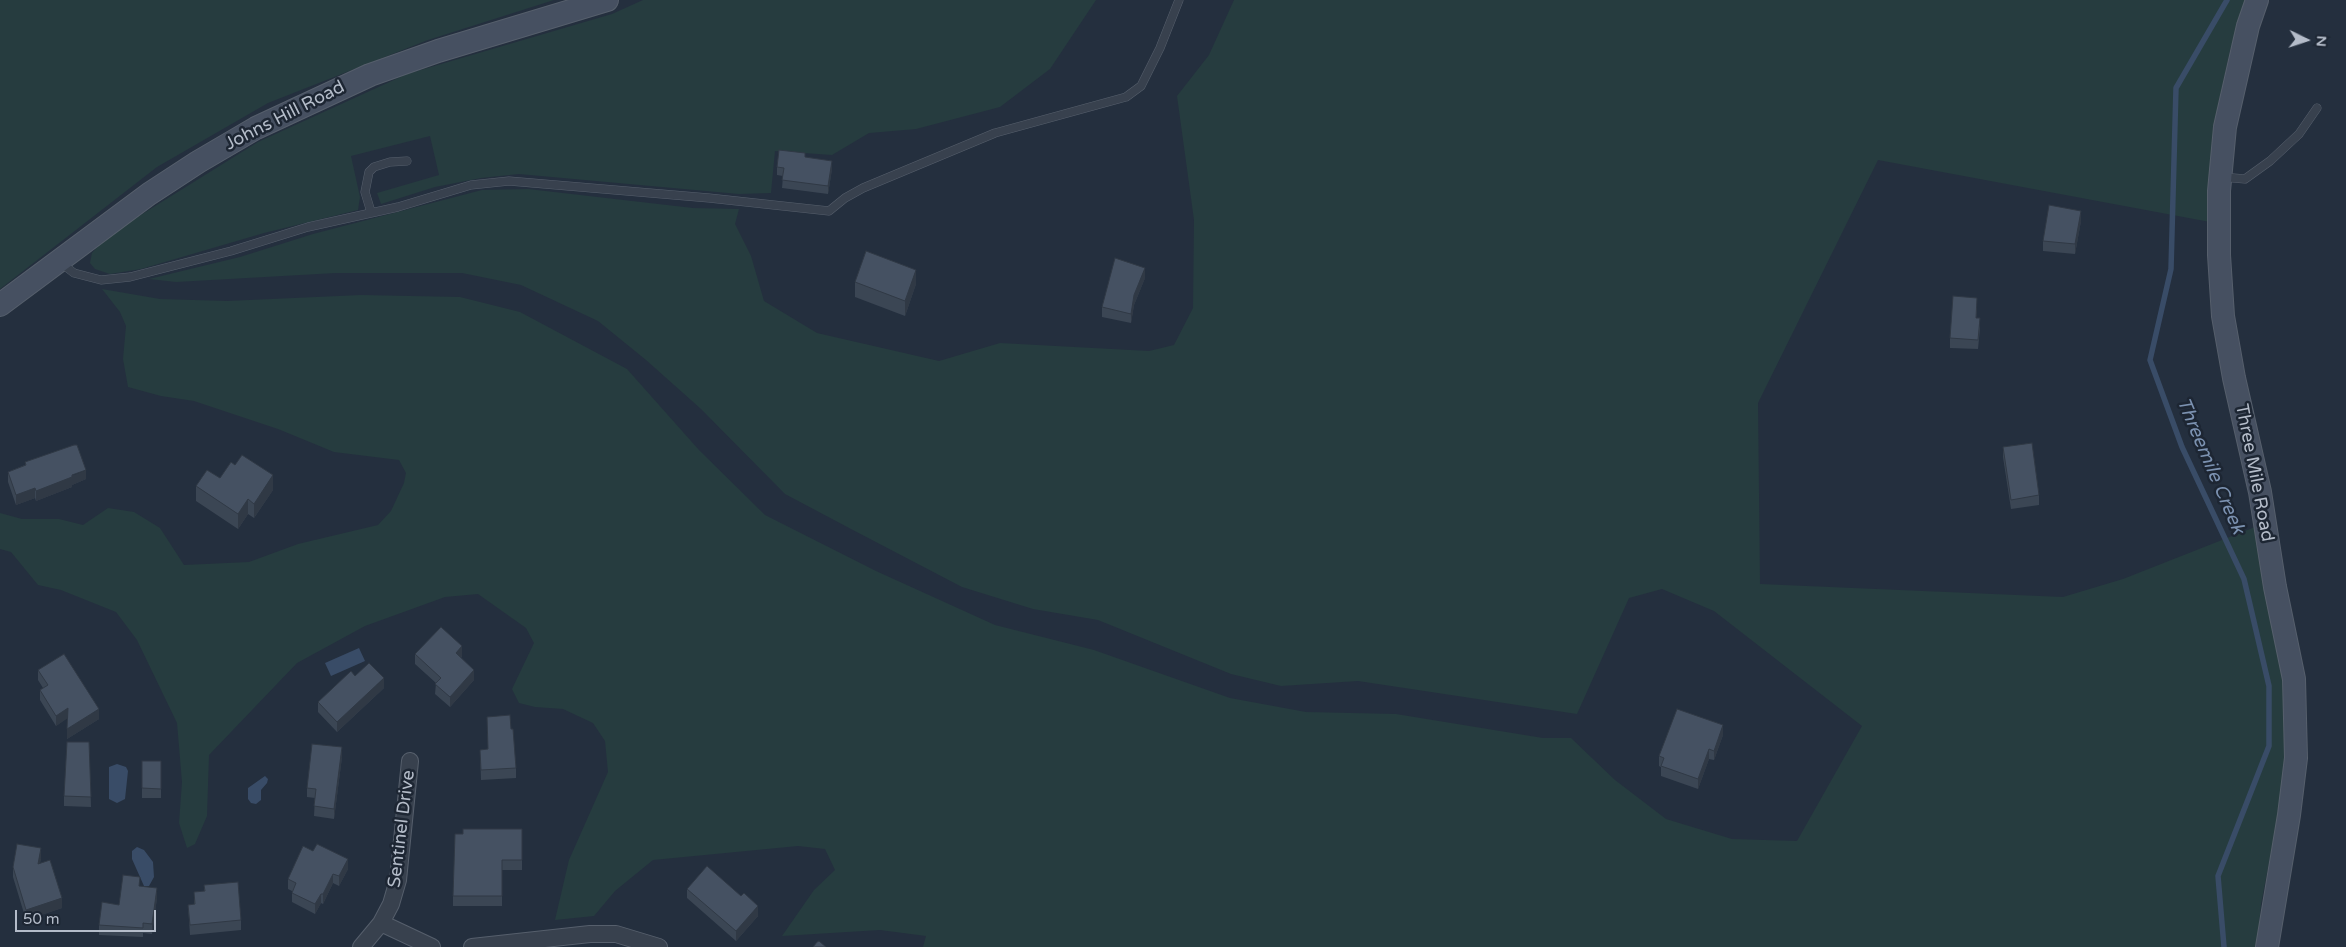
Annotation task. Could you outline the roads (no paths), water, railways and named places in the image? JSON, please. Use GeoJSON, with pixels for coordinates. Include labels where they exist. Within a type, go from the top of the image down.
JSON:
{"type":"FeatureCollection","features":[{"type":"Feature","properties":{"kind":"street","name":"Johns Hill Road"},"geometry":{"type":"LineString","coordinates":[[0,305],[149,194],[198,162],[256,128],[312,100],[370,75],[438,51],[607,0]]}},
{"type":"Feature","properties":{"kind":"street","name":"Three Mile Road"},"geometry":{"type":"LineString","coordinates":[[2257,0],[2236,72],[2225,127],[2220,177],[2219,255],[2223,316],[2234,378],[2260,492],[2275,587],[2294,680],[2296,758],[2289,815],[2267,947]]}},
{"type":"Feature","properties":{"kind":"street","name":"Sentinel Drive"},"geometry":{"type":"LineString","coordinates":[[361,947],[381,923],[391,904],[398,880],[410,761]]}},
{"type":"Feature","properties":{"kind":"street"},"geometry":{"type":"LineString","coordinates":[[381,923],[432,947]]}},
{"type":"Feature","properties":{"kind":"street"},"geometry":{"type":"LineString","coordinates":[[472,947],[590,934],[616,934],[658,947]]}},
{"type":"Feature","properties":{"kind":"lane"},"geometry":{"type":"LineString","coordinates":[[59,260],[74,273],[88,278],[101,280],[130,278],[231,251],[308,227],[471,185],[509,181],[709,198],[829,212],[836,204],[863,188],[995,133],[1126,97],[1141,86],[1160,48],[1179,0]]}},
{"type":"Feature","properties":{"kind":"lane"},"geometry":{"type":"LineString","coordinates":[[2220,177],[2245,179],[2270,162],[2299,134],[2317,108]]}},
{"type":"Feature","properties":{"kind":"lane"},"geometry":{"type":"LineString","coordinates":[[371,212],[365,192],[369,172],[374,167],[390,162],[406,161]]}},
{"type":"Feature","properties":{"kind":"water"},"geometry":{"type":"Polygon","coordinates":[[[359,648],[365,661],[331,676],[325,663],[359,648]]]}},
{"type":"Feature","properties":{"kind":"water"},"geometry":{"type":"Polygon","coordinates":[[[117,764],[126,767],[128,771],[125,799],[117,803],[109,799],[109,767],[117,764]]]}},
{"type":"Feature","properties":{"kind":"water"},"geometry":{"type":"Polygon","coordinates":[[[265,776],[268,779],[261,790],[261,800],[256,804],[251,803],[248,799],[248,788],[265,776]]]}},
{"type":"Feature","properties":{"kind":"water"},"geometry":{"type":"Polygon","coordinates":[[[137,847],[144,850],[153,862],[154,877],[149,886],[144,886],[132,859],[132,851],[137,847]]]}},
{"type":"Feature","properties":{"kind":"waterway","name":"Threemile Creek"},"geometry":{"type":"LineString","coordinates":[[2224,947],[2218,876],[2269,746],[2269,686],[2244,579],[2182,447],[2150,360],[2171,269],[2176,88],[2227,0]]}}]}
